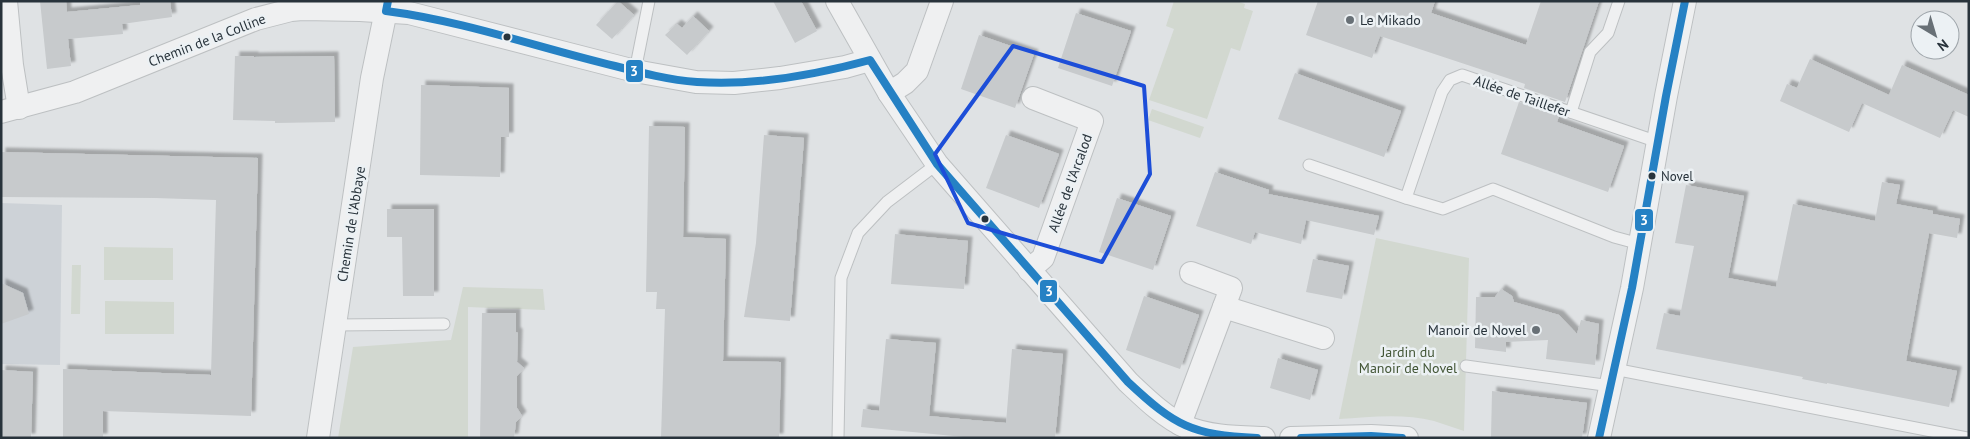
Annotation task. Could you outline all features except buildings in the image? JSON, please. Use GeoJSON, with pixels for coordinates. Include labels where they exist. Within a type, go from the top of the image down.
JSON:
{"type":"FeatureCollection","features":[{"type":"Feature","properties":{"kind":"street"},"geometry":{"type":"LineString","coordinates":[[6,1],[12,65],[10,110]]}},
{"type":"Feature","properties":{"kind":"street"},"geometry":{"type":"LineString","coordinates":[[837,1],[889,93],[937,164],[1128,382],[1158,408],[1189,430],[1264,438]]}},
{"type":"Feature","properties":{"kind":"street"},"geometry":{"type":"LineString","coordinates":[[889,93],[905,83],[917,71],[942,1]]}},
{"type":"Feature","properties":{"kind":"street"},"geometry":{"type":"LineString","coordinates":[[1599,438],[1640,244],[1685,1]]}},
{"type":"Feature","properties":{"kind":"street","name":"Chemin de la Colline"},"geometry":{"type":"LineString","coordinates":[[10,110],[75,92],[215,35],[276,13],[306,9],[387,6],[567,55],[635,71],[696,82],[734,83],[826,71],[870,60]]}},
{"type":"Feature","properties":{"kind":"street","name":"Chemin de l'Abbaye"},"geometry":{"type":"LineString","coordinates":[[318,438],[372,78],[387,6]]}},
{"type":"Feature","properties":{"kind":"street","name":"Allée de l'Arcalod"},"geometry":{"type":"LineString","coordinates":[[1029,270],[1043,258],[1092,121],[1033,98]]}},
{"type":"Feature","properties":{"kind":"street"},"geometry":{"type":"LineString","coordinates":[[1189,430],[1231,288],[1191,273]]}},
{"type":"Feature","properties":{"kind":"street"},"geometry":{"type":"LineString","coordinates":[[1224,307],[1323,338]]}},
{"type":"Feature","properties":{"kind":"street"},"geometry":{"type":"LineString","coordinates":[[1291,438],[1371,436],[1407,438]]}},
{"type":"Feature","properties":{"kind":"lane"},"geometry":{"type":"LineString","coordinates":[[635,71],[649,1]]}},
{"type":"Feature","properties":{"kind":"lane"},"geometry":{"type":"LineString","coordinates":[[1571,112],[1590,52],[1608,33],[1619,1]]}},
{"type":"Feature","properties":{"kind":"lane","name":"Allée de Taillefer"},"geometry":{"type":"LineString","coordinates":[[1406,198],[1442,92],[1450,80],[1457,76],[1466,76],[1658,142]]}},
{"type":"Feature","properties":{"kind":"lane"},"geometry":{"type":"LineString","coordinates":[[838,438],[841,278],[858,233],[887,202],[937,164]]}},
{"type":"Feature","properties":{"kind":"lane"},"geometry":{"type":"LineString","coordinates":[[1309,165],[1443,209],[1493,189],[1614,237],[1640,244]]}},
{"type":"Feature","properties":{"kind":"lane"},"geometry":{"type":"LineString","coordinates":[[335,325],[444,324]]}},
{"type":"Feature","properties":{"kind":"lane"},"geometry":{"type":"LineString","coordinates":[[1466,366],[1613,377],[1967,438]]}},
{"type":"Feature","properties":{"kind":"highlighted area"},"geometry":{"type":"Polygon","coordinates":[[[1013,46],[1144,86],[1150,174],[1102,262],[968,223],[935,154],[1013,46]]]}},
{"type":"Feature","properties":{"kind":"shaded area"},"geometry":{"type":"Polygon","coordinates":[[[1,203],[62,205],[60,365],[1,364],[1,203]]]}},
{"type":"Feature","properties":{"kind":"green space"},"geometry":{"type":"Polygon","coordinates":[[[1174,1],[1236,1],[1245,4],[1244,8],[1253,11],[1240,51],[1231,48],[1207,119],[1149,100],[1174,29],[1166,26],[1174,1]]]}},
{"type":"Feature","properties":{"kind":"green space"},"geometry":{"type":"Polygon","coordinates":[[[1152,109],[1204,127],[1200,138],[1148,120],[1152,109]]]}},
{"type":"Feature","properties":{"kind":"green space","name":"Jardin du Manoir de Novel"},"geometry":{"type":"Polygon","coordinates":[[[1376,238],[1469,258],[1464,431],[1434,421],[1410,417],[1386,416],[1339,419],[1376,238]]]}},
{"type":"Feature","properties":{"kind":"green space"},"geometry":{"type":"Polygon","coordinates":[[[104,247],[173,248],[173,280],[104,280],[104,247]]]}},
{"type":"Feature","properties":{"kind":"green space"},"geometry":{"type":"Polygon","coordinates":[[[72,265],[81,265],[80,314],[71,314],[72,265]]]}},
{"type":"Feature","properties":{"kind":"green space"},"geometry":{"type":"Polygon","coordinates":[[[463,287],[543,289],[545,310],[468,307],[468,438],[338,438],[353,347],[451,340],[463,287]]]}},
{"type":"Feature","properties":{"kind":"green space"},"geometry":{"type":"Polygon","coordinates":[[[105,301],[174,302],[174,334],[105,334],[105,301]]]}},
{"type":"Feature","properties":{"kind":"transit line","name":"3"},"geometry":{"type":"LineString","coordinates":[[388,1],[386,11],[444,21],[635,71],[687,81],[719,83],[762,81],[806,75],[870,60],[937,164],[1128,382],[1159,409],[1186,425],[1200,431],[1216,434],[1257,438]]}},
{"type":"Feature","properties":{"kind":"transit line","name":"3"},"geometry":{"type":"LineString","coordinates":[[1599,438],[1632,288],[1685,1]]}},
{"type":"Feature","properties":{"kind":"transit line","name":"3"},"geometry":{"type":"LineString","coordinates":[[1301,438],[1371,436],[1402,438]]}},
{"type":"Feature","properties":{"kind":"place","name":"Le Mikado"},"geometry":{"type":"Point","coordinates":[1350,20]}},
{"type":"Feature","properties":{"kind":"place","name":"Novel"},"geometry":{"type":"Point","coordinates":[1652,176]}},
{"type":"Feature","properties":{"kind":"place","name":"Manoir de Novel"},"geometry":{"type":"Point","coordinates":[1536,330]}}]}
